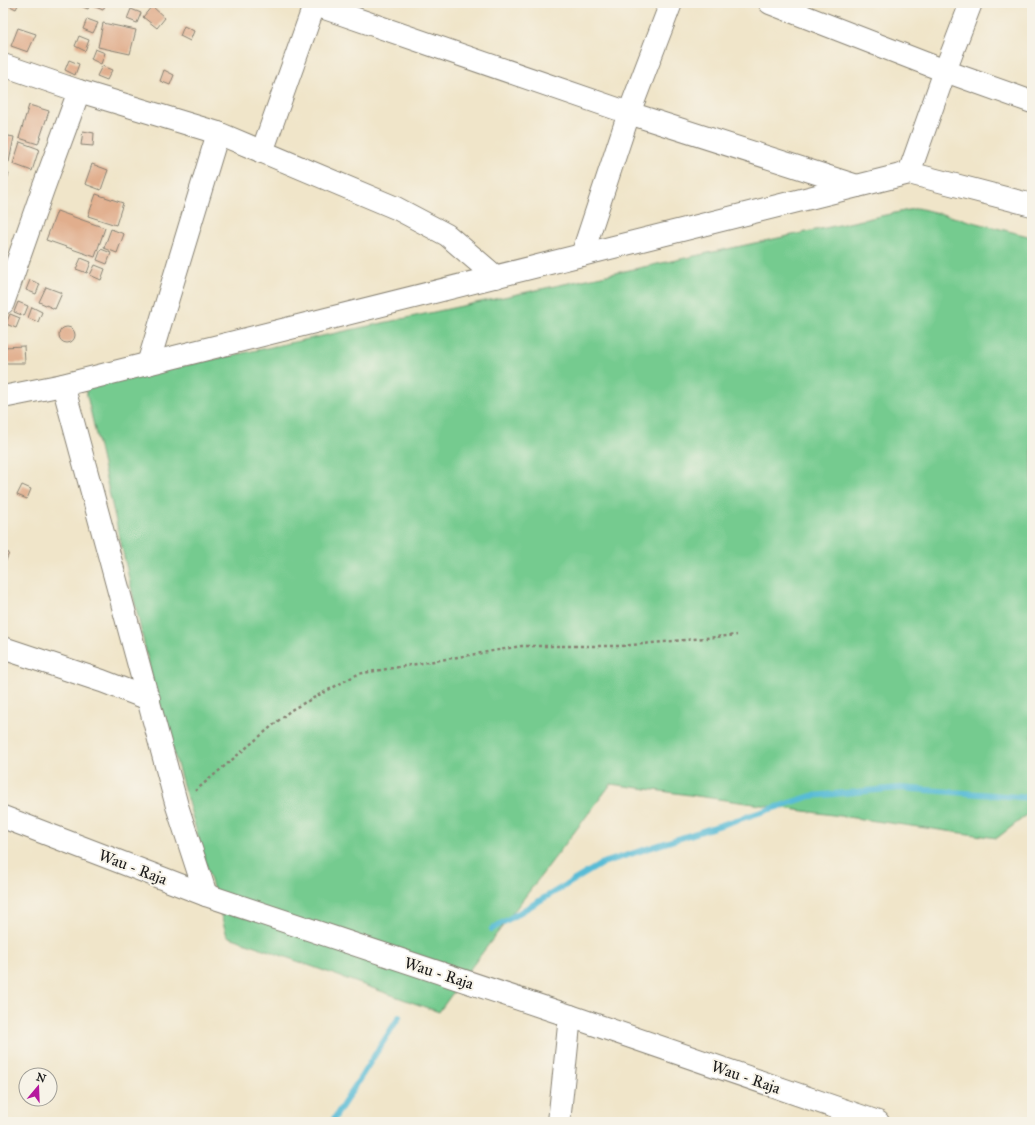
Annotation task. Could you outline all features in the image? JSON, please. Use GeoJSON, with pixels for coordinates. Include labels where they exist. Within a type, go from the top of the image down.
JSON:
{"type":"FeatureCollection","features":[{"type":"Feature","properties":{"kind":"street"},"geometry":{"type":"LineString","coordinates":[[582,256],[629,113],[671,3]]}},
{"type":"Feature","properties":{"kind":"street"},"geometry":{"type":"LineString","coordinates":[[770,3],[945,71],[1032,102]]}},
{"type":"Feature","properties":{"kind":"street"},"geometry":{"type":"LineString","coordinates":[[909,173],[971,3]]}},
{"type":"Feature","properties":{"kind":"street"},"geometry":{"type":"LineString","coordinates":[[262,152],[313,4],[629,113],[857,186]]}},
{"type":"Feature","properties":{"kind":"street"},"geometry":{"type":"LineString","coordinates":[[3,65],[79,91],[218,133],[396,208],[447,236],[496,277]]}},
{"type":"Feature","properties":{"kind":"street"},"geometry":{"type":"LineString","coordinates":[[3,303],[79,91]]}},
{"type":"Feature","properties":{"kind":"street"},"geometry":{"type":"LineString","coordinates":[[148,364],[218,133]]}},
{"type":"Feature","properties":{"kind":"street"},"geometry":{"type":"LineString","coordinates":[[3,397],[64,385],[909,173],[1032,206]]}},
{"type":"Feature","properties":{"kind":"street"},"geometry":{"type":"LineString","coordinates":[[64,385],[177,806],[206,895]]}},
{"type":"Feature","properties":{"kind":"street"},"geometry":{"type":"LineString","coordinates":[[3,648],[102,681],[149,699]]}},
{"type":"Feature","properties":{"kind":"street","name":"Wau - Raja"},"geometry":{"type":"LineString","coordinates":[[3,817],[206,895],[570,1016],[878,1122]]}},
{"type":"Feature","properties":{"kind":"street"},"geometry":{"type":"LineString","coordinates":[[559,1122],[570,1016]]}},
{"type":"Feature","properties":{"kind":"path"},"geometry":{"type":"LineString","coordinates":[[177,806],[291,710],[358,674],[522,646],[620,646],[737,635]]}},
{"type":"Feature","properties":{"kind":"green space"},"geometry":{"type":"Polygon","coordinates":[[[918,208],[1032,237],[1032,811],[997,838],[611,784],[439,1012],[227,936],[152,678],[85,387],[918,208]]]}},
{"type":"Feature","properties":{"kind":"building"},"geometry":{"type":"Polygon","coordinates":[[[19,3],[16,9],[6,4],[19,3]]]}},
{"type":"Feature","properties":{"kind":"building"},"geometry":{"type":"Polygon","coordinates":[[[73,3],[90,3],[88,9],[73,3]]]}},
{"type":"Feature","properties":{"kind":"building"},"geometry":{"type":"Polygon","coordinates":[[[94,3],[106,3],[103,10],[93,6],[94,3]]]}},
{"type":"Feature","properties":{"kind":"building"},"geometry":{"type":"Polygon","coordinates":[[[152,6],[165,18],[157,28],[143,17],[152,6]]]}},
{"type":"Feature","properties":{"kind":"building"},"geometry":{"type":"Polygon","coordinates":[[[131,9],[141,13],[137,23],[127,19],[131,9]]]}},
{"type":"Feature","properties":{"kind":"building"},"geometry":{"type":"Polygon","coordinates":[[[87,19],[98,23],[93,33],[83,29],[87,19]]]}},
{"type":"Feature","properties":{"kind":"building"},"geometry":{"type":"Polygon","coordinates":[[[103,23],[136,30],[130,54],[98,47],[103,23]]]}},
{"type":"Feature","properties":{"kind":"building"},"geometry":{"type":"Polygon","coordinates":[[[184,26],[194,31],[190,41],[180,36],[184,26]]]}},
{"type":"Feature","properties":{"kind":"building"},"geometry":{"type":"Polygon","coordinates":[[[18,28],[36,34],[28,52],[11,46],[18,28]]]}},
{"type":"Feature","properties":{"kind":"building"},"geometry":{"type":"Polygon","coordinates":[[[79,36],[89,40],[85,51],[75,46],[79,36]]]}},
{"type":"Feature","properties":{"kind":"building"},"geometry":{"type":"Polygon","coordinates":[[[95,49],[105,53],[101,64],[91,59],[95,49]]]}},
{"type":"Feature","properties":{"kind":"building"},"geometry":{"type":"Polygon","coordinates":[[[69,60],[79,64],[75,75],[65,70],[69,60]]]}},
{"type":"Feature","properties":{"kind":"building"},"geometry":{"type":"Polygon","coordinates":[[[102,66],[112,70],[107,80],[97,76],[102,66]]]}},
{"type":"Feature","properties":{"kind":"building"},"geometry":{"type":"Polygon","coordinates":[[[164,70],[174,75],[170,85],[160,81],[164,70]]]}},
{"type":"Feature","properties":{"kind":"building"},"geometry":{"type":"Polygon","coordinates":[[[29,105],[49,111],[38,144],[19,138],[29,105]]]}},
{"type":"Feature","properties":{"kind":"building"},"geometry":{"type":"Polygon","coordinates":[[[83,131],[94,133],[93,146],[81,145],[83,131]]]}},
{"type":"Feature","properties":{"kind":"building"},"geometry":{"type":"Polygon","coordinates":[[[3,135],[14,137],[9,162],[3,161],[3,135]]]}},
{"type":"Feature","properties":{"kind":"building"},"geometry":{"type":"Polygon","coordinates":[[[20,142],[39,149],[32,171],[13,164],[20,142]]]}},
{"type":"Feature","properties":{"kind":"building"},"geometry":{"type":"Polygon","coordinates":[[[92,164],[108,170],[101,190],[85,184],[92,164]]]}},
{"type":"Feature","properties":{"kind":"building"},"geometry":{"type":"Polygon","coordinates":[[[3,171],[9,174],[5,184],[3,183],[3,171]]]}},
{"type":"Feature","properties":{"kind":"building"},"geometry":{"type":"Polygon","coordinates":[[[96,194],[123,203],[116,225],[88,216],[96,194]]]}},
{"type":"Feature","properties":{"kind":"building"},"geometry":{"type":"Polygon","coordinates":[[[57,211],[105,228],[95,257],[46,240],[57,211]]]}},
{"type":"Feature","properties":{"kind":"building"},"geometry":{"type":"Polygon","coordinates":[[[111,229],[124,234],[117,253],[104,248],[111,229]]]}},
{"type":"Feature","properties":{"kind":"building"},"geometry":{"type":"Polygon","coordinates":[[[101,249],[111,253],[107,264],[97,260],[101,249]]]}},
{"type":"Feature","properties":{"kind":"building"},"geometry":{"type":"Polygon","coordinates":[[[81,258],[91,262],[87,273],[76,269],[81,258]]]}},
{"type":"Feature","properties":{"kind":"building"},"geometry":{"type":"Polygon","coordinates":[[[95,265],[105,269],[101,280],[90,275],[95,265]]]}},
{"type":"Feature","properties":{"kind":"building"},"geometry":{"type":"Polygon","coordinates":[[[30,280],[40,284],[36,294],[26,290],[30,280]]]}},
{"type":"Feature","properties":{"kind":"building"},"geometry":{"type":"Polygon","coordinates":[[[46,287],[62,293],[55,309],[39,302],[46,287]]]}},
{"type":"Feature","properties":{"kind":"building"},"geometry":{"type":"Polygon","coordinates":[[[18,302],[28,306],[24,316],[14,312],[18,302]]]}},
{"type":"Feature","properties":{"kind":"building"},"geometry":{"type":"Polygon","coordinates":[[[32,307],[42,312],[38,322],[28,318],[32,307]]]}},
{"type":"Feature","properties":{"kind":"building"},"geometry":{"type":"Polygon","coordinates":[[[10,314],[20,318],[16,328],[6,324],[10,314]]]}},
{"type":"Feature","properties":{"kind":"building"},"geometry":{"type":"Polygon","coordinates":[[[67,327],[74,332],[75,335],[70,342],[67,343],[60,338],[59,335],[64,328],[67,327]]]}},
{"type":"Feature","properties":{"kind":"building"},"geometry":{"type":"Polygon","coordinates":[[[24,346],[25,363],[3,363],[3,347],[24,346]]]}},
{"type":"Feature","properties":{"kind":"building"},"geometry":{"type":"Polygon","coordinates":[[[22,485],[31,489],[27,499],[17,495],[22,485]]]}},
{"type":"Feature","properties":{"kind":"building"},"geometry":{"type":"Polygon","coordinates":[[[3,551],[9,553],[5,563],[3,563],[3,551]]]}},
{"type":"Feature","properties":{"kind":"waterway"},"geometry":{"type":"LineString","coordinates":[[492,929],[603,863],[811,796],[900,788],[1032,798]]}},
{"type":"Feature","properties":{"kind":"waterway"},"geometry":{"type":"LineString","coordinates":[[332,1122],[399,1017]]}}]}
